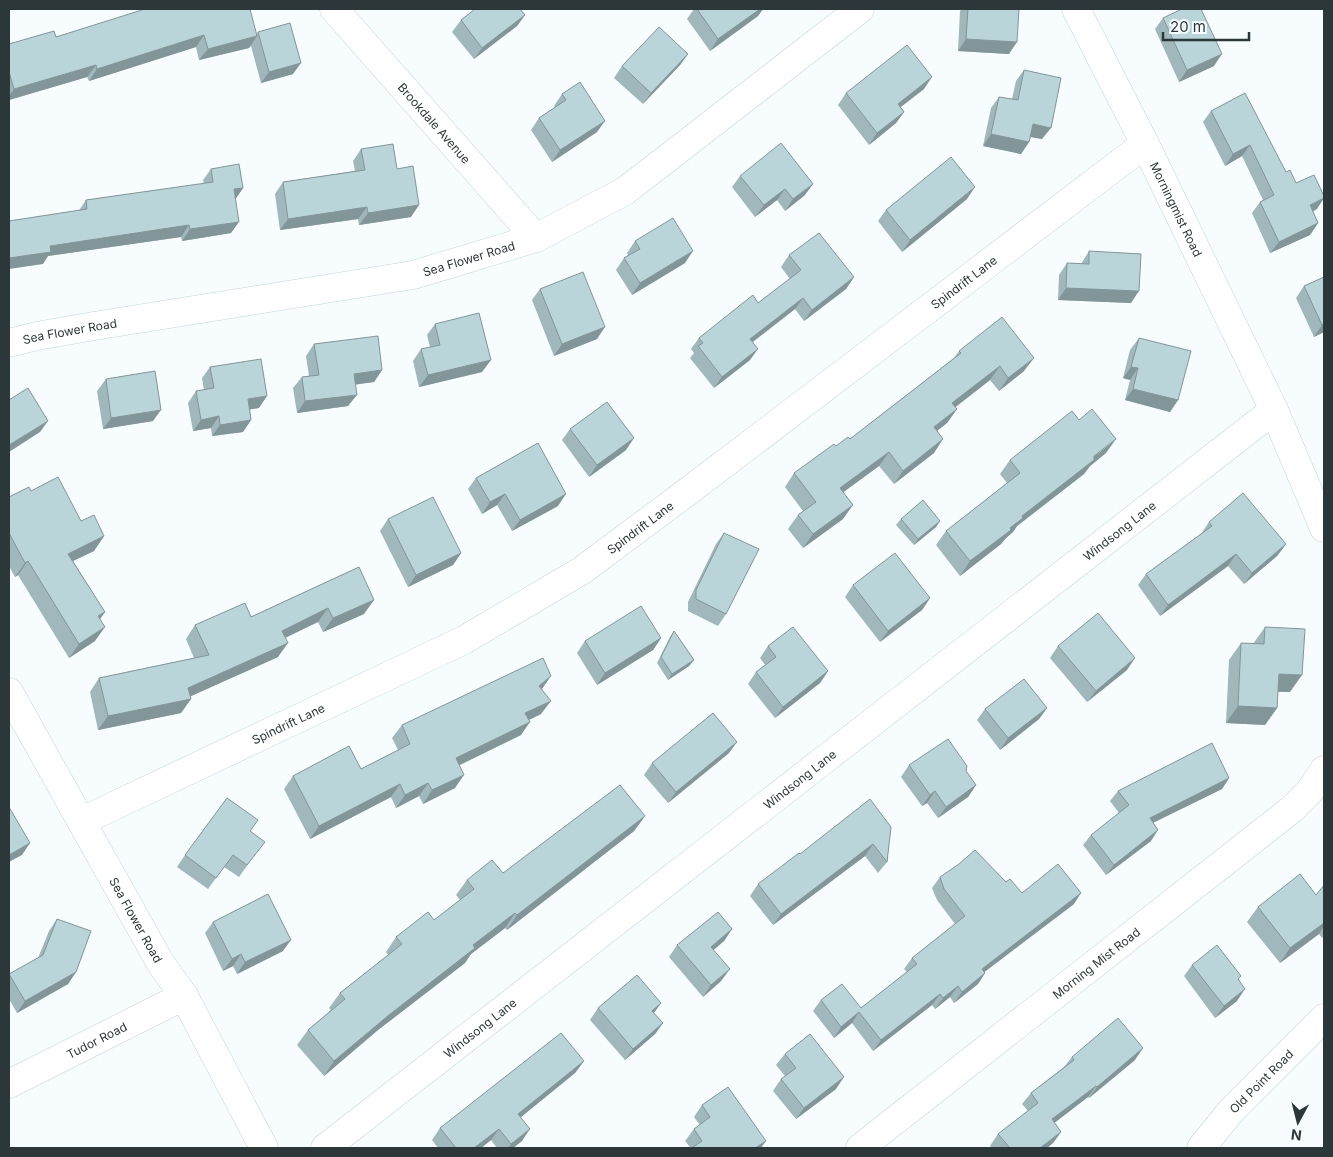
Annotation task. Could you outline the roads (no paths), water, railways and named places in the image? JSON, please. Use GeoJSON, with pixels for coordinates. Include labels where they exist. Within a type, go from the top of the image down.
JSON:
{"type":"FeatureCollection","features":[{"type":"Feature","properties":{"kind":"street","name":"Brookdale Avenue"},"geometry":{"type":"LineString","coordinates":[[334,9],[536,238]]}},
{"type":"Feature","properties":{"kind":"street","name":"Sea Flower Road"},"geometry":{"type":"LineString","coordinates":[[9,344],[37,336],[413,275],[536,238],[625,191],[860,9]]}},
{"type":"Feature","properties":{"kind":"street","name":"Morningmist Road"},"geometry":{"type":"LineString","coordinates":[[1076,9],[1145,144],[1274,410]]}},
{"type":"Feature","properties":{"kind":"street","name":"Spindrift Lane"},"geometry":{"type":"LineString","coordinates":[[82,821],[464,640],[581,571],[1145,144]]}},
{"type":"Feature","properties":{"kind":"street"},"geometry":{"type":"LineString","coordinates":[[1274,410],[1324,528]]}},
{"type":"Feature","properties":{"kind":"street","name":"Windsong Lane"},"geometry":{"type":"LineString","coordinates":[[325,1148],[1274,410]]}},
{"type":"Feature","properties":{"kind":"street","name":"Sea Flower Road"},"geometry":{"type":"LineString","coordinates":[[9,692],[161,964],[184,996],[264,1148]]}},
{"type":"Feature","properties":{"kind":"street","name":"Morning Mist Road"},"geometry":{"type":"LineString","coordinates":[[860,1148],[1292,809],[1309,792],[1324,770]]}},
{"type":"Feature","properties":{"kind":"street","name":"Tudor Road"},"geometry":{"type":"LineString","coordinates":[[9,1084],[184,996]]}},
{"type":"Feature","properties":{"kind":"street","name":"Old Point Road"},"geometry":{"type":"LineString","coordinates":[[1201,1148],[1231,1110],[1324,1018]]}}]}
